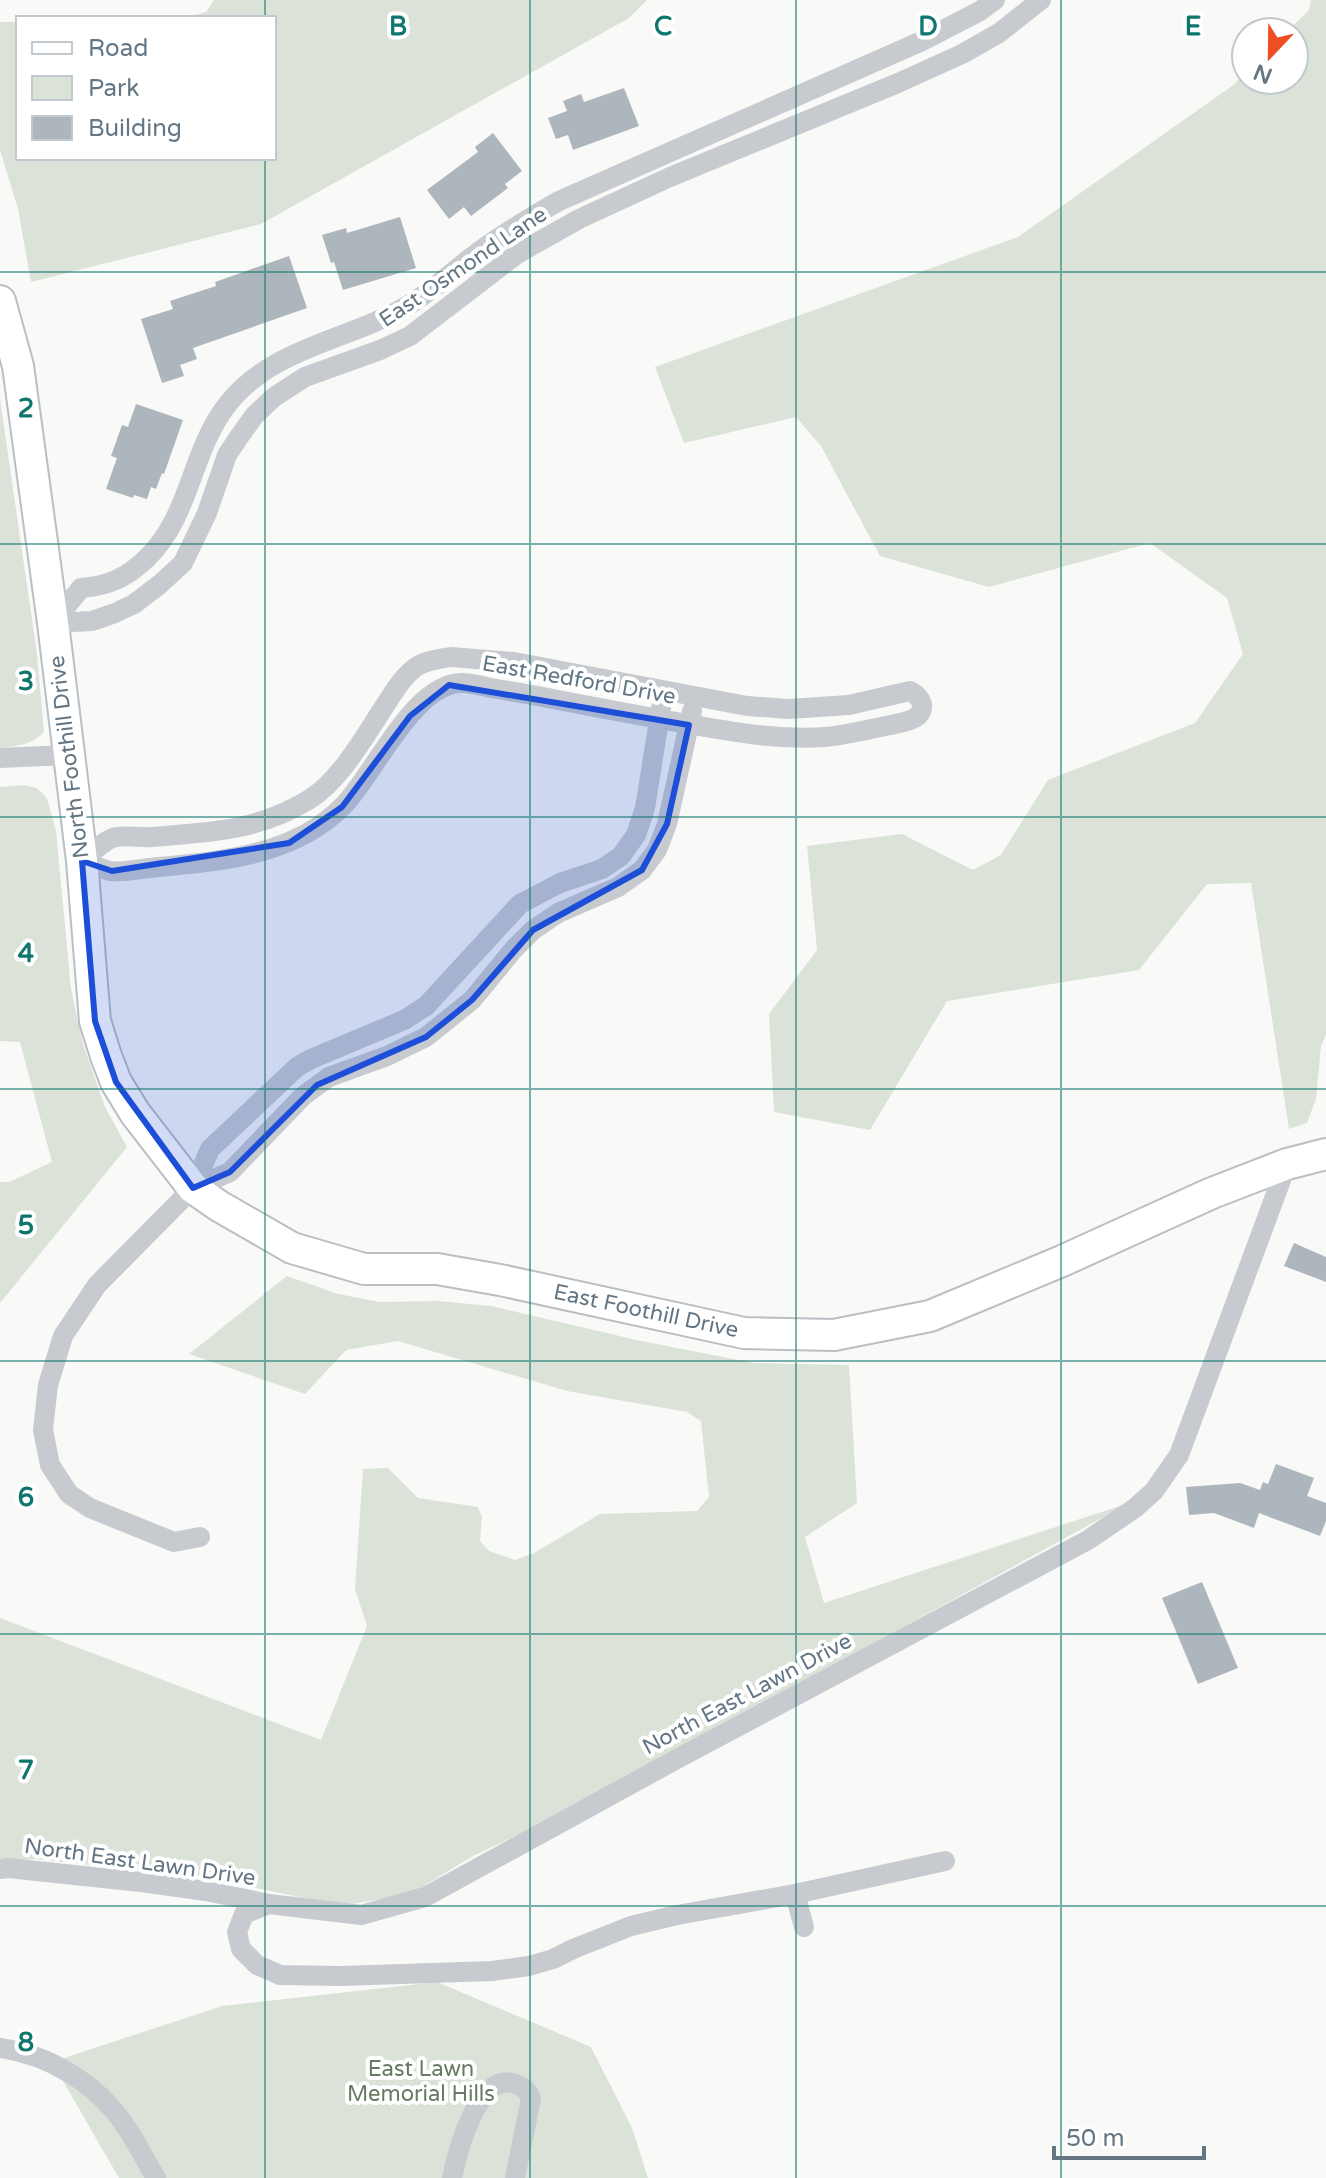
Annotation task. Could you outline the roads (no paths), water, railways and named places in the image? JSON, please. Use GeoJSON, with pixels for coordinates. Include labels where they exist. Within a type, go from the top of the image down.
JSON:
{"type":"FeatureCollection","features":[{"type":"Feature","properties":{"kind":"street","name":"East Osmond Lane"},"geometry":{"type":"LineString","coordinates":[[53,623],[81,588],[108,585],[127,574],[155,550],[171,528],[204,445],[220,415],[240,390],[274,364],[411,304],[516,225],[559,201],[922,41],[995,0]]}},
{"type":"Feature","properties":{"kind":"street","name":"East Osmond Lane"},"geometry":{"type":"LineString","coordinates":[[53,623],[92,621],[134,604],[183,563],[207,513],[227,455],[264,406],[305,377],[410,336],[517,254],[579,219],[670,177],[962,54],[999,33],[1041,0]]}},
{"type":"Feature","properties":{"kind":"street"},"geometry":{"type":"LineString","coordinates":[[438,283],[453,305]]}},
{"type":"Feature","properties":{"kind":"street","name":"North Foothill Drive"},"geometry":{"type":"LineString","coordinates":[[0,301],[18,366],[53,623],[82,861],[95,1021],[116,1082],[135,1113],[193,1188]]}},
{"type":"Feature","properties":{"kind":"street"},"geometry":{"type":"LineString","coordinates":[[127,574],[141,598]]}},
{"type":"Feature","properties":{"kind":"street","name":"East Redford Drive"},"geometry":{"type":"LineString","coordinates":[[451,657],[514,662],[747,706],[788,709],[849,705],[910,691],[917,695],[922,707],[920,714],[911,720],[826,737],[768,738],[514,691],[461,683],[449,685],[436,691],[402,725],[363,783],[342,807],[289,843],[268,851],[127,870],[112,871],[82,861],[113,837],[245,828],[275,818],[309,800],[353,753],[401,681],[417,666],[432,660],[451,657]]}},
{"type":"Feature","properties":{"kind":"street"},"geometry":{"type":"LineString","coordinates":[[200,1537],[174,1542],[90,1508],[69,1494],[50,1465],[43,1430],[48,1385],[63,1336],[97,1285],[193,1188],[210,1149],[297,1067],[404,1020],[426,1006],[520,904],[560,883],[602,869],[621,856],[636,835],[645,808],[663,691]]}},
{"type":"Feature","properties":{"kind":"street"},"geometry":{"type":"LineString","coordinates":[[193,1188],[230,1172],[303,1096],[329,1077],[387,1056],[426,1037],[472,1000],[533,930],[558,913],[618,887],[642,870],[657,850],[667,824],[695,697]]}},
{"type":"Feature","properties":{"kind":"street"},"geometry":{"type":"LineString","coordinates":[[0,758],[67,755]]}},
{"type":"Feature","properties":{"kind":"street","name":"East Foothill Drive"},"geometry":{"type":"LineString","coordinates":[[193,1188],[292,1248],[364,1269],[437,1269],[485,1277],[744,1333],[834,1335],[930,1316],[1212,1193],[1287,1164],[1326,1154]]}},
{"type":"Feature","properties":{"kind":"street","name":"North East Lawn Drive"},"geometry":{"type":"LineString","coordinates":[[0,1869],[141,1882],[269,1904],[361,1915],[425,1897],[1088,1540],[1154,1491],[1179,1455],[1287,1164]]}},
{"type":"Feature","properties":{"kind":"street"},"geometry":{"type":"LineString","coordinates":[[269,1904],[244,1914],[237,1932],[241,1949],[257,1965],[280,1975],[462,1972],[529,1966],[631,1926],[945,1861]]}},
{"type":"Feature","properties":{"kind":"street"},"geometry":{"type":"LineString","coordinates":[[795,1894],[804,1927]]}},
{"type":"Feature","properties":{"kind":"street"},"geometry":{"type":"LineString","coordinates":[[0,2048],[52,2062],[99,2095],[123,2123],[156,2178]]}},
{"type":"Feature","properties":{"kind":"street"},"geometry":{"type":"LineString","coordinates":[[452,2178],[456,2156],[474,2111],[491,2089],[502,2083],[512,2083],[524,2088],[531,2099],[515,2178]]}},
{"type":"Feature","properties":{"kind":"park label","name":"East Lawn Memorial Hills"},"geometry":{"type":"Point","coordinates":[421,2082]}}]}
